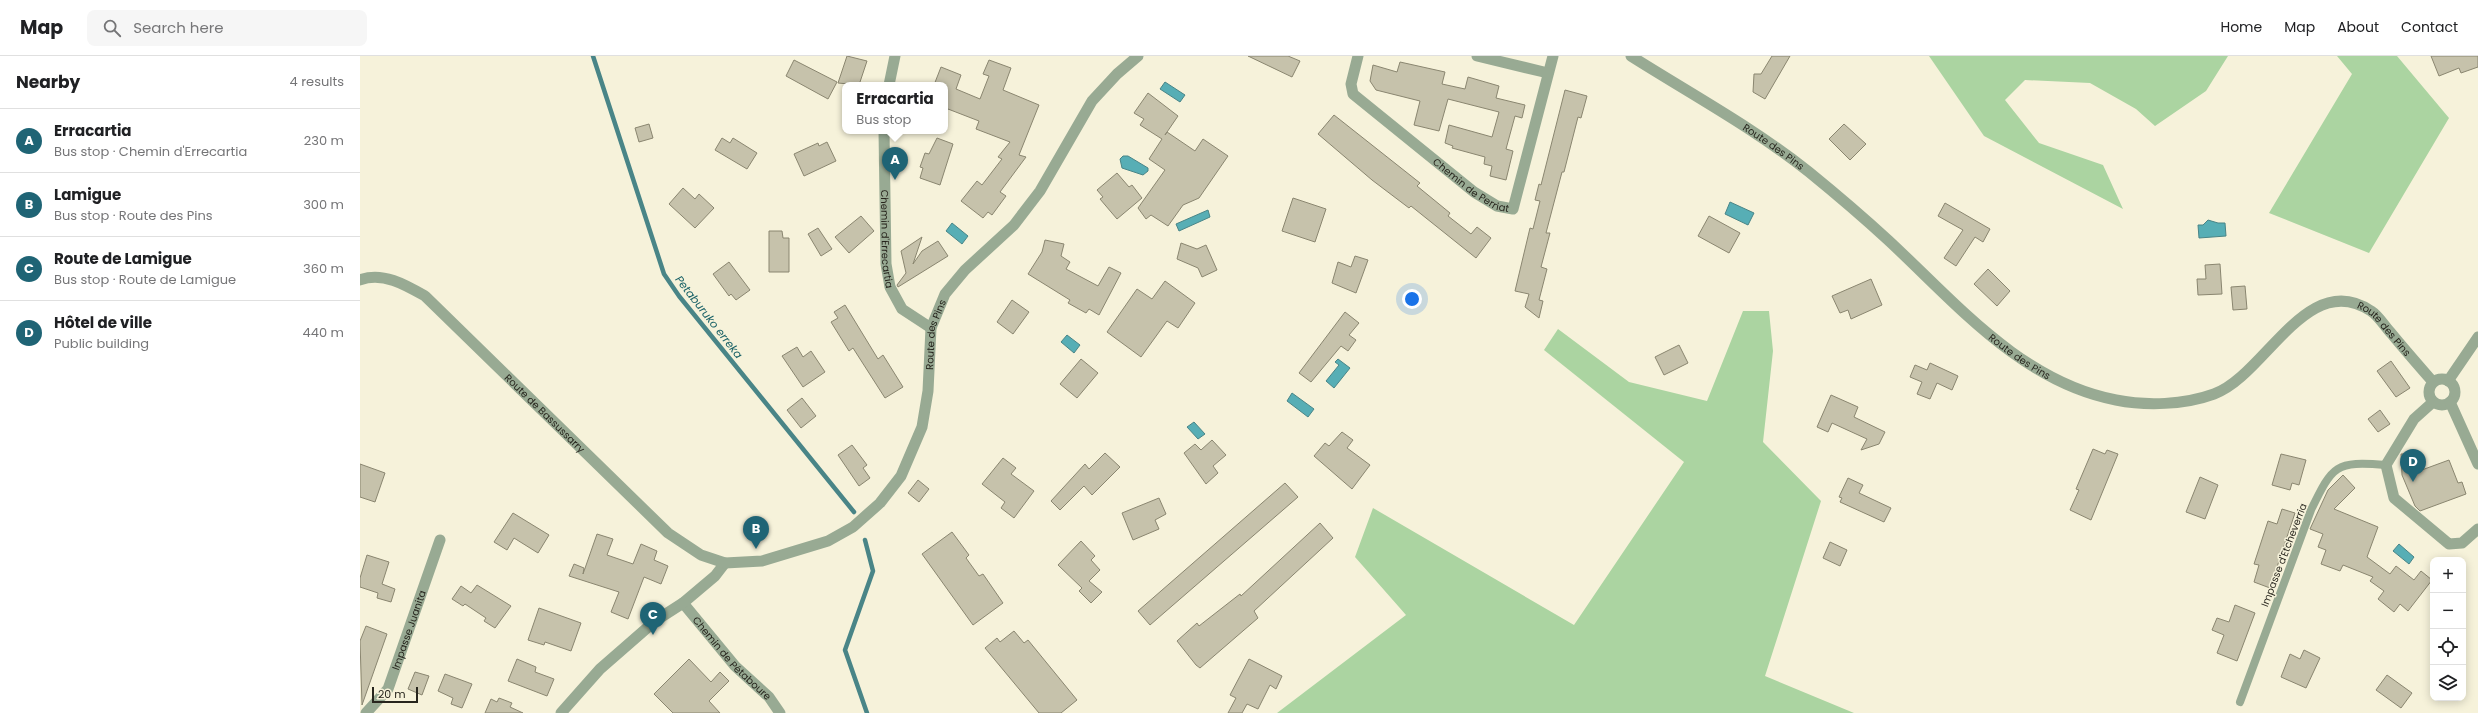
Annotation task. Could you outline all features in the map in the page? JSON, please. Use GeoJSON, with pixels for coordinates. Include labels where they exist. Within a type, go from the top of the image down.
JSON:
{"type":"FeatureCollection","features":[{"type":"Feature","properties":{"kind":"street"},"geometry":{"type":"LineString","coordinates":[[890,82],[895,56]]}},
{"type":"Feature","properties":{"kind":"street","name":"Route des Pins"},"geometry":{"type":"LineString","coordinates":[[725,563],[762,561],[828,541],[853,527],[880,503],[901,476],[922,427],[928,391],[930,328],[945,294],[965,270],[1014,225],[1040,191],[1092,101],[1117,74],[1138,56]]}},
{"type":"Feature","properties":{"kind":"street","name":"Chemin de Perriat"},"geometry":{"type":"LineString","coordinates":[[1358,56],[1351,84],[1353,94],[1474,192],[1497,206],[1513,209],[1553,56]]}},
{"type":"Feature","properties":{"kind":"street"},"geometry":{"type":"LineString","coordinates":[[1477,56],[1548,73]]}},
{"type":"Feature","properties":{"kind":"street","name":"Route des Pins"},"geometry":{"type":"LineString","coordinates":[[1631,56],[1746,127],[1809,172],[1888,240],[1961,311],[1999,342],[2039,370],[2081,390],[2115,400],[2150,403],[2187,401],[2215,394],[2236,381],[2302,316],[2319,306],[2336,301],[2355,304],[2372,312],[2433,382]]}},
{"type":"Feature","properties":{"kind":"street","name":"Chemin d'Errecartia"},"geometry":{"type":"LineString","coordinates":[[884,134],[886,264],[890,287],[902,309],[930,328]]}},
{"type":"Feature","properties":{"kind":"street","name":"Route de Bassussarry"},"geometry":{"type":"LineString","coordinates":[[360,280],[369,277],[395,281],[425,296],[668,533],[701,555],[725,563]]}},
{"type":"Feature","properties":{"kind":"street"},"geometry":{"type":"LineString","coordinates":[[2448,381],[2478,337]]}},
{"type":"Feature","properties":{"kind":"street"},"geometry":{"type":"LineString","coordinates":[[2443,379],[2448,381],[2452,384],[2455,393],[2450,402],[2442,405],[2433,402],[2429,392],[2433,382],[2443,379]]}},
{"type":"Feature","properties":{"kind":"street"},"geometry":{"type":"LineString","coordinates":[[2433,402],[2414,419],[2386,466],[2394,498],[2449,544],[2462,543],[2478,529]]}},
{"type":"Feature","properties":{"kind":"street"},"geometry":{"type":"LineString","coordinates":[[2450,402],[2478,464]]}},
{"type":"Feature","properties":{"kind":"street","name":"Impasse Juanita"},"geometry":{"type":"LineString","coordinates":[[366,713],[388,689],[440,540]]}},
{"type":"Feature","properties":{"kind":"street"},"geometry":{"type":"LineString","coordinates":[[561,713],[600,669],[654,621],[683,603],[715,576],[725,563]]}},
{"type":"Feature","properties":{"kind":"street","name":"Chemin de Pétaboure"},"geometry":{"type":"LineString","coordinates":[[683,603],[735,666],[769,697],[780,713]]}},
{"type":"Feature","properties":{"kind":"lane","name":"Impasse d'Etcheverria"},"geometry":{"type":"LineString","coordinates":[[2240,702],[2308,517],[2324,483],[2337,468],[2357,463],[2386,466]]}},
{"type":"Feature","properties":{"kind":"green space"},"geometry":{"type":"Polygon","coordinates":[[[1929,56],[2228,56],[2206,91],[2155,126],[2136,109],[2090,83],[2025,80],[2005,100],[2039,143],[2103,165],[2123,209],[1984,136],[1929,56]]]}},
{"type":"Feature","properties":{"kind":"green space"},"geometry":{"type":"Polygon","coordinates":[[[2337,56],[2397,56],[2449,118],[2369,253],[2269,213],[2352,74],[2337,56]]]}},
{"type":"Feature","properties":{"kind":"green space"},"geometry":{"type":"Polygon","coordinates":[[[1743,311],[1769,311],[1773,351],[1763,442],[1821,501],[1765,676],[1854,713],[1277,713],[1406,615],[1355,557],[1373,508],[1574,625],[1684,462],[1544,350],[1558,329],[1629,382],[1707,401],[1743,311]]]}},
{"type":"Feature","properties":{"kind":"water"},"geometry":{"type":"Polygon","coordinates":[[[1165,82],[1185,95],[1180,102],[1160,89],[1165,82]]]}},
{"type":"Feature","properties":{"kind":"water"},"geometry":{"type":"Polygon","coordinates":[[[1123,156],[1128,156],[1148,168],[1148,171],[1143,175],[1122,168],[1120,159],[1123,156]]]}},
{"type":"Feature","properties":{"kind":"water"},"geometry":{"type":"Polygon","coordinates":[[[1730,202],[1754,213],[1748,225],[1725,214],[1730,202]]]}},
{"type":"Feature","properties":{"kind":"water"},"geometry":{"type":"Polygon","coordinates":[[[1208,210],[1210,217],[1179,231],[1176,224],[1208,210]]]}},
{"type":"Feature","properties":{"kind":"water"},"geometry":{"type":"Polygon","coordinates":[[[2208,220],[2218,223],[2225,223],[2226,236],[2199,238],[2198,225],[2203,225],[2208,220]]]}},
{"type":"Feature","properties":{"kind":"water"},"geometry":{"type":"Polygon","coordinates":[[[952,223],[968,236],[962,244],[946,231],[952,223]]]}},
{"type":"Feature","properties":{"kind":"water"},"geometry":{"type":"Polygon","coordinates":[[[1067,335],[1080,345],[1074,353],[1061,342],[1067,335]]]}},
{"type":"Feature","properties":{"kind":"water"},"geometry":{"type":"Polygon","coordinates":[[[1338,359],[1350,368],[1334,388],[1326,381],[1339,365],[1335,362],[1338,359]]]}},
{"type":"Feature","properties":{"kind":"water"},"geometry":{"type":"Polygon","coordinates":[[[1292,393],[1314,409],[1308,417],[1287,401],[1292,393]]]}},
{"type":"Feature","properties":{"kind":"water"},"geometry":{"type":"Polygon","coordinates":[[[1194,422],[1205,434],[1198,439],[1187,427],[1194,422]]]}},
{"type":"Feature","properties":{"kind":"water"},"geometry":{"type":"Polygon","coordinates":[[[2399,544],[2414,557],[2409,564],[2393,551],[2399,544]]]}},
{"type":"Feature","properties":{"kind":"building"},"geometry":{"type":"Polygon","coordinates":[[[847,56],[867,61],[860,82],[838,83],[847,56]]]}},
{"type":"Feature","properties":{"kind":"building"},"geometry":{"type":"Polygon","coordinates":[[[1248,56],[1288,56],[1300,61],[1292,77],[1248,56]]]}},
{"type":"Feature","properties":{"kind":"building"},"geometry":{"type":"Polygon","coordinates":[[[1772,56],[1790,56],[1765,99],[1753,92],[1754,74],[1761,74],[1772,56]]]}},
{"type":"Feature","properties":{"kind":"building"},"geometry":{"type":"Polygon","coordinates":[[[2431,56],[2478,56],[2478,67],[2461,73],[2459,68],[2439,76],[2431,56]]]}},
{"type":"Feature","properties":{"kind":"building"},"geometry":{"type":"Polygon","coordinates":[[[794,60],[837,82],[828,99],[786,76],[794,60]]]}},
{"type":"Feature","properties":{"kind":"building"},"geometry":{"type":"Polygon","coordinates":[[[989,60],[1011,68],[1003,90],[1039,105],[1019,155],[1026,157],[1000,192],[1006,196],[992,215],[988,212],[983,218],[961,201],[977,181],[982,185],[1002,159],[998,157],[1010,142],[976,129],[979,121],[948,109],[948,82],[935,82],[941,67],[961,75],[956,89],[980,99],[989,76],[983,74],[989,60]]]}},
{"type":"Feature","properties":{"kind":"building"},"geometry":{"type":"Polygon","coordinates":[[[1400,62],[1445,72],[1442,84],[1465,89],[1468,77],[1499,86],[1496,98],[1525,105],[1522,118],[1515,116],[1506,149],[1513,151],[1506,180],[1490,176],[1492,166],[1484,164],[1485,157],[1452,148],[1453,146],[1445,143],[1449,125],[1492,137],[1499,112],[1448,99],[1439,131],[1414,125],[1420,101],[1376,90],[1370,81],[1373,65],[1397,72],[1400,62]]]}},
{"type":"Feature","properties":{"kind":"building"},"geometry":{"type":"Polygon","coordinates":[[[1565,90],[1587,96],[1581,118],[1578,117],[1546,233],[1550,233],[1541,267],[1547,269],[1539,300],[1543,301],[1539,318],[1525,307],[1529,294],[1515,291],[1530,228],[1533,229],[1540,201],[1535,200],[1539,184],[1541,185],[1565,90]]]}},
{"type":"Feature","properties":{"kind":"building"},"geometry":{"type":"Polygon","coordinates":[[[1148,93],[1178,116],[1167,132],[1195,151],[1203,139],[1228,156],[1199,198],[1183,205],[1168,226],[1151,215],[1146,219],[1138,208],[1165,170],[1149,159],[1162,139],[1140,125],[1144,119],[1134,113],[1148,93]]]}},
{"type":"Feature","properties":{"kind":"building"},"geometry":{"type":"Polygon","coordinates":[[[1334,115],[1420,183],[1417,186],[1450,213],[1448,216],[1471,234],[1477,227],[1491,238],[1476,258],[1411,206],[1409,208],[1372,180],[1318,134],[1334,115]]]}},
{"type":"Feature","properties":{"kind":"building"},"geometry":{"type":"Polygon","coordinates":[[[649,124],[653,138],[639,142],[635,128],[649,124]]]}},
{"type":"Feature","properties":{"kind":"building"},"geometry":{"type":"Polygon","coordinates":[[[1844,124],[1866,144],[1850,160],[1829,139],[1844,124]]]}},
{"type":"Feature","properties":{"kind":"building"},"geometry":{"type":"Polygon","coordinates":[[[722,138],[730,143],[733,138],[757,153],[747,169],[715,150],[722,138]]]}},
{"type":"Feature","properties":{"kind":"building"},"geometry":{"type":"Polygon","coordinates":[[[937,138],[953,144],[940,185],[920,178],[923,168],[920,167],[925,153],[929,154],[937,138]]]}},
{"type":"Feature","properties":{"kind":"building"},"geometry":{"type":"Polygon","coordinates":[[[827,142],[836,161],[804,176],[794,154],[818,143],[819,146],[827,142]]]}},
{"type":"Feature","properties":{"kind":"building"},"geometry":{"type":"Polygon","coordinates":[[[1117,173],[1129,187],[1132,185],[1142,198],[1117,219],[1100,199],[1103,197],[1097,190],[1117,173]]]}},
{"type":"Feature","properties":{"kind":"building"},"geometry":{"type":"Polygon","coordinates":[[[683,188],[695,199],[699,194],[714,208],[695,228],[669,204],[683,188]]]}},
{"type":"Feature","properties":{"kind":"building"},"geometry":{"type":"Polygon","coordinates":[[[1293,198],[1326,209],[1315,242],[1282,231],[1293,198]]]}},
{"type":"Feature","properties":{"kind":"building"},"geometry":{"type":"Polygon","coordinates":[[[1945,203],[1990,229],[1983,242],[1975,237],[1956,266],[1944,258],[1963,230],[1938,216],[1945,203]]]}},
{"type":"Feature","properties":{"kind":"building"},"geometry":{"type":"Polygon","coordinates":[[[861,216],[874,231],[849,253],[835,237],[861,216]]]}},
{"type":"Feature","properties":{"kind":"building"},"geometry":{"type":"Polygon","coordinates":[[[1709,216],[1740,233],[1729,253],[1698,236],[1709,216]]]}},
{"type":"Feature","properties":{"kind":"building"},"geometry":{"type":"Polygon","coordinates":[[[818,228],[832,249],[821,256],[808,234],[818,228]]]}},
{"type":"Feature","properties":{"kind":"building"},"geometry":{"type":"Polygon","coordinates":[[[769,231],[782,231],[783,238],[789,238],[789,272],[769,272],[769,231]]]}},
{"type":"Feature","properties":{"kind":"building"},"geometry":{"type":"Polygon","coordinates":[[[922,237],[913,264],[922,251],[938,241],[948,256],[898,287],[897,285],[906,273],[901,251],[922,237]]]}},
{"type":"Feature","properties":{"kind":"building"},"geometry":{"type":"Polygon","coordinates":[[[1045,240],[1064,244],[1061,256],[1070,262],[1066,269],[1098,286],[1109,267],[1121,273],[1099,315],[1089,309],[1086,313],[1068,303],[1070,300],[1028,274],[1042,252],[1045,240]]]}},
{"type":"Feature","properties":{"kind":"building"},"geometry":{"type":"Polygon","coordinates":[[[1181,243],[1197,249],[1206,245],[1217,270],[1202,277],[1198,268],[1177,259],[1181,243]]]}},
{"type":"Feature","properties":{"kind":"building"},"geometry":{"type":"Polygon","coordinates":[[[1355,256],[1368,260],[1356,293],[1332,283],[1338,262],[1351,267],[1355,256]]]}},
{"type":"Feature","properties":{"kind":"building"},"geometry":{"type":"Polygon","coordinates":[[[729,262],[750,290],[736,300],[731,294],[729,296],[713,274],[729,262]]]}},
{"type":"Feature","properties":{"kind":"building"},"geometry":{"type":"Polygon","coordinates":[[[2220,264],[2222,294],[2198,295],[2197,279],[2206,279],[2205,265],[2220,264]]]}},
{"type":"Feature","properties":{"kind":"building"},"geometry":{"type":"Polygon","coordinates":[[[1988,269],[2010,291],[1997,306],[1974,284],[1988,269]]]}},
{"type":"Feature","properties":{"kind":"building"},"geometry":{"type":"Polygon","coordinates":[[[1871,279],[1882,305],[1851,319],[1848,310],[1840,313],[1832,296],[1871,279]]]}},
{"type":"Feature","properties":{"kind":"building"},"geometry":{"type":"Polygon","coordinates":[[[1165,281],[1195,303],[1178,328],[1167,321],[1141,357],[1107,332],[1137,289],[1152,299],[1165,281]]]}},
{"type":"Feature","properties":{"kind":"building"},"geometry":{"type":"Polygon","coordinates":[[[2245,286],[2247,309],[2233,310],[2231,287],[2245,286]]]}},
{"type":"Feature","properties":{"kind":"building"},"geometry":{"type":"Polygon","coordinates":[[[1012,300],[1029,312],[1013,334],[997,322],[1012,300]]]}},
{"type":"Feature","properties":{"kind":"building"},"geometry":{"type":"Polygon","coordinates":[[[845,305],[878,359],[883,355],[903,387],[885,398],[853,348],[849,351],[831,322],[838,318],[834,312],[845,305]]]}},
{"type":"Feature","properties":{"kind":"building"},"geometry":{"type":"Polygon","coordinates":[[[1345,312],[1359,323],[1349,335],[1356,340],[1348,351],[1341,346],[1311,382],[1299,373],[1345,312]]]}},
{"type":"Feature","properties":{"kind":"building"},"geometry":{"type":"Polygon","coordinates":[[[1679,345],[1688,363],[1664,375],[1655,357],[1679,345]]]}},
{"type":"Feature","properties":{"kind":"building"},"geometry":{"type":"Polygon","coordinates":[[[797,347],[803,357],[811,351],[825,372],[803,387],[782,356],[797,347]]]}},
{"type":"Feature","properties":{"kind":"building"},"geometry":{"type":"Polygon","coordinates":[[[1081,359],[1098,373],[1077,398],[1060,384],[1081,359]]]}},
{"type":"Feature","properties":{"kind":"building"},"geometry":{"type":"Polygon","coordinates":[[[2391,361],[2410,388],[2396,397],[2377,371],[2391,361]]]}},
{"type":"Feature","properties":{"kind":"building"},"geometry":{"type":"Polygon","coordinates":[[[1930,363],[1958,376],[1952,390],[1937,383],[1930,399],[1917,394],[1922,382],[1910,377],[1915,365],[1927,370],[1930,363]]]}},
{"type":"Feature","properties":{"kind":"building"},"geometry":{"type":"Polygon","coordinates":[[[1831,395],[1858,407],[1854,417],[1885,432],[1879,444],[1861,450],[1867,439],[1832,423],[1828,432],[1817,427],[1831,395]]]}},
{"type":"Feature","properties":{"kind":"building"},"geometry":{"type":"Polygon","coordinates":[[[802,398],[816,416],[801,428],[787,410],[802,398]]]}},
{"type":"Feature","properties":{"kind":"building"},"geometry":{"type":"Polygon","coordinates":[[[2380,410],[2390,424],[2378,432],[2368,419],[2380,410]]]}},
{"type":"Feature","properties":{"kind":"building"},"geometry":{"type":"Polygon","coordinates":[[[1342,432],[1353,440],[1347,448],[1370,465],[1352,489],[1314,456],[1325,443],[1329,446],[1342,432]]]}},
{"type":"Feature","properties":{"kind":"building"},"geometry":{"type":"Polygon","coordinates":[[[1212,440],[1226,455],[1213,466],[1218,473],[1206,484],[1184,453],[1195,444],[1201,450],[1212,440]]]}},
{"type":"Feature","properties":{"kind":"building"},"geometry":{"type":"Polygon","coordinates":[[[852,445],[867,465],[863,468],[870,478],[859,486],[838,455],[852,445]]]}},
{"type":"Feature","properties":{"kind":"building"},"geometry":{"type":"Polygon","coordinates":[[[2093,449],[2105,454],[2107,450],[2118,454],[2091,520],[2070,510],[2079,490],[2076,489],[2093,449]]]}},
{"type":"Feature","properties":{"kind":"building"},"geometry":{"type":"Polygon","coordinates":[[[1105,453],[1120,467],[1092,495],[1084,486],[1060,510],[1051,501],[1085,464],[1089,469],[1105,453]]]}},
{"type":"Feature","properties":{"kind":"building"},"geometry":{"type":"Polygon","coordinates":[[[2418,453],[2419,471],[2449,460],[2458,483],[2462,482],[2466,494],[2420,511],[2415,506],[2402,475],[2401,454],[2418,453]]]}},
{"type":"Feature","properties":{"kind":"building"},"geometry":{"type":"Polygon","coordinates":[[[2281,454],[2306,460],[2299,485],[2292,483],[2290,490],[2272,485],[2281,454]]]}},
{"type":"Feature","properties":{"kind":"building"},"geometry":{"type":"Polygon","coordinates":[[[1003,458],[1016,468],[1011,474],[1034,491],[1014,518],[1001,508],[1005,502],[982,484],[1003,458]]]}},
{"type":"Feature","properties":{"kind":"building"},"geometry":{"type":"Polygon","coordinates":[[[360,464],[385,473],[375,502],[360,497],[360,464]]]}},
{"type":"Feature","properties":{"kind":"building"},"geometry":{"type":"Polygon","coordinates":[[[2343,475],[2355,488],[2334,509],[2378,527],[2367,557],[2390,574],[2396,566],[2414,580],[2421,571],[2430,578],[2430,583],[2408,611],[2400,604],[2394,612],[2378,599],[2384,591],[2370,581],[2373,577],[2343,565],[2340,571],[2321,564],[2326,550],[2318,547],[2323,534],[2310,529],[2328,490],[2343,475]]]}},
{"type":"Feature","properties":{"kind":"building"},"geometry":{"type":"Polygon","coordinates":[[[2200,477],[2218,485],[2205,519],[2186,512],[2200,477]]]}},
{"type":"Feature","properties":{"kind":"building"},"geometry":{"type":"Polygon","coordinates":[[[1848,478],[1863,485],[1859,493],[1891,508],[1884,522],[1840,502],[1842,498],[1839,497],[1848,478]]]}},
{"type":"Feature","properties":{"kind":"building"},"geometry":{"type":"Polygon","coordinates":[[[918,480],[929,489],[919,502],[908,493],[918,480]]]}},
{"type":"Feature","properties":{"kind":"building"},"geometry":{"type":"Polygon","coordinates":[[[1285,483],[1298,497],[1150,625],[1138,611],[1285,483]]]}},
{"type":"Feature","properties":{"kind":"building"},"geometry":{"type":"Polygon","coordinates":[[[1159,498],[1166,514],[1155,520],[1159,529],[1133,540],[1122,513],[1159,498]]]}},
{"type":"Feature","properties":{"kind":"building"},"geometry":{"type":"Polygon","coordinates":[[[2282,509],[2295,513],[2270,588],[2254,582],[2259,565],[2254,564],[2268,521],[2277,524],[2282,509]]]}},
{"type":"Feature","properties":{"kind":"building"},"geometry":{"type":"Polygon","coordinates":[[[513,513],[549,535],[538,553],[514,538],[507,550],[494,542],[513,513]]]}},
{"type":"Feature","properties":{"kind":"building"},"geometry":{"type":"Polygon","coordinates":[[[1320,523],[1333,538],[1254,611],[1258,618],[1200,668],[1196,665],[1177,641],[1197,623],[1199,626],[1240,594],[1241,596],[1320,523]]]}},
{"type":"Feature","properties":{"kind":"building"},"geometry":{"type":"Polygon","coordinates":[[[952,532],[969,555],[966,558],[979,576],[983,574],[1003,603],[973,625],[922,554],[952,532]]]}},
{"type":"Feature","properties":{"kind":"building"},"geometry":{"type":"Polygon","coordinates":[[[597,534],[613,539],[607,555],[633,564],[641,544],[657,551],[654,560],[668,566],[661,584],[644,577],[628,619],[611,612],[619,592],[569,576],[574,564],[584,568],[583,574],[597,534]]]}},
{"type":"Feature","properties":{"kind":"building"},"geometry":{"type":"Polygon","coordinates":[[[1081,541],[1095,556],[1091,560],[1100,570],[1089,581],[1102,592],[1091,603],[1079,591],[1082,588],[1058,565],[1081,541]]]}},
{"type":"Feature","properties":{"kind":"building"},"geometry":{"type":"Polygon","coordinates":[[[1830,542],[1847,550],[1840,566],[1823,558],[1830,542]]]}},
{"type":"Feature","properties":{"kind":"building"},"geometry":{"type":"Polygon","coordinates":[[[367,555],[389,562],[382,584],[395,589],[391,602],[377,598],[378,593],[360,587],[360,578],[367,555]]]}},
{"type":"Feature","properties":{"kind":"building"},"geometry":{"type":"Polygon","coordinates":[[[477,585],[511,606],[495,628],[484,621],[486,618],[465,604],[463,606],[452,599],[461,586],[471,593],[477,585]]]}},
{"type":"Feature","properties":{"kind":"building"},"geometry":{"type":"Polygon","coordinates":[[[2235,605],[2255,613],[2237,661],[2217,653],[2224,635],[2212,630],[2217,618],[2229,622],[2235,605]]]}},
{"type":"Feature","properties":{"kind":"building"},"geometry":{"type":"Polygon","coordinates":[[[539,608],[581,623],[571,651],[545,642],[544,645],[528,640],[539,608]]]}},
{"type":"Feature","properties":{"kind":"building"},"geometry":{"type":"Polygon","coordinates":[[[366,626],[387,634],[362,705],[360,641],[366,626]]]}},
{"type":"Feature","properties":{"kind":"building"},"geometry":{"type":"Polygon","coordinates":[[[1014,631],[1024,643],[1028,640],[1077,700],[1061,713],[1039,713],[985,648],[997,638],[1000,642],[1014,631]]]}},
{"type":"Feature","properties":{"kind":"building"},"geometry":{"type":"Polygon","coordinates":[[[2304,650],[2320,658],[2306,688],[2281,677],[2290,654],[2300,659],[2304,650]]]}},
{"type":"Feature","properties":{"kind":"building"},"geometry":{"type":"Polygon","coordinates":[[[517,659],[536,667],[535,672],[554,679],[547,696],[508,681],[517,659]]]}},
{"type":"Feature","properties":{"kind":"building"},"geometry":{"type":"Polygon","coordinates":[[[689,659],[711,682],[720,672],[729,681],[709,701],[720,713],[673,713],[654,694],[689,659]]]}},
{"type":"Feature","properties":{"kind":"building"},"geometry":{"type":"Polygon","coordinates":[[[1249,659],[1282,676],[1276,689],[1270,685],[1258,709],[1247,704],[1242,713],[1228,713],[1236,698],[1230,695],[1249,659]]]}},
{"type":"Feature","properties":{"kind":"building"},"geometry":{"type":"Polygon","coordinates":[[[415,672],[429,676],[422,695],[408,689],[415,672]]]}},
{"type":"Feature","properties":{"kind":"building"},"geometry":{"type":"Polygon","coordinates":[[[445,674],[472,684],[462,708],[451,704],[453,698],[438,691],[445,674]]]}},
{"type":"Feature","properties":{"kind":"building"},"geometry":{"type":"Polygon","coordinates":[[[2387,675],[2412,693],[2401,708],[2376,690],[2387,675]]]}},
{"type":"Feature","properties":{"kind":"building"},"geometry":{"type":"Polygon","coordinates":[[[499,698],[512,703],[510,707],[523,713],[485,713],[491,699],[497,702],[499,698]]]}},
{"type":"Feature","properties":{"kind":"waterway","name":"Petaburuko erreka"},"geometry":{"type":"LineString","coordinates":[[593,56],[664,274],[679,296],[854,512]]}},
{"type":"Feature","properties":{"kind":"waterway","name":"Petaburuko erreka"},"geometry":{"type":"LineString","coordinates":[[865,540],[873,571],[845,650],[867,713]]}},
{"type":"Feature","properties":{"kind":"place","name":"Erracartia"},"geometry":{"type":"Point","coordinates":[895,180]}},
{"type":"Feature","properties":{"kind":"place","name":"Hôtel de ville"},"geometry":{"type":"Point","coordinates":[2413,482]}},
{"type":"Feature","properties":{"kind":"place","name":"Lamigue"},"geometry":{"type":"Point","coordinates":[756,549]}},
{"type":"Feature","properties":{"kind":"place","name":"Route de Lamigue"},"geometry":{"type":"Point","coordinates":[653,635]}}]}
